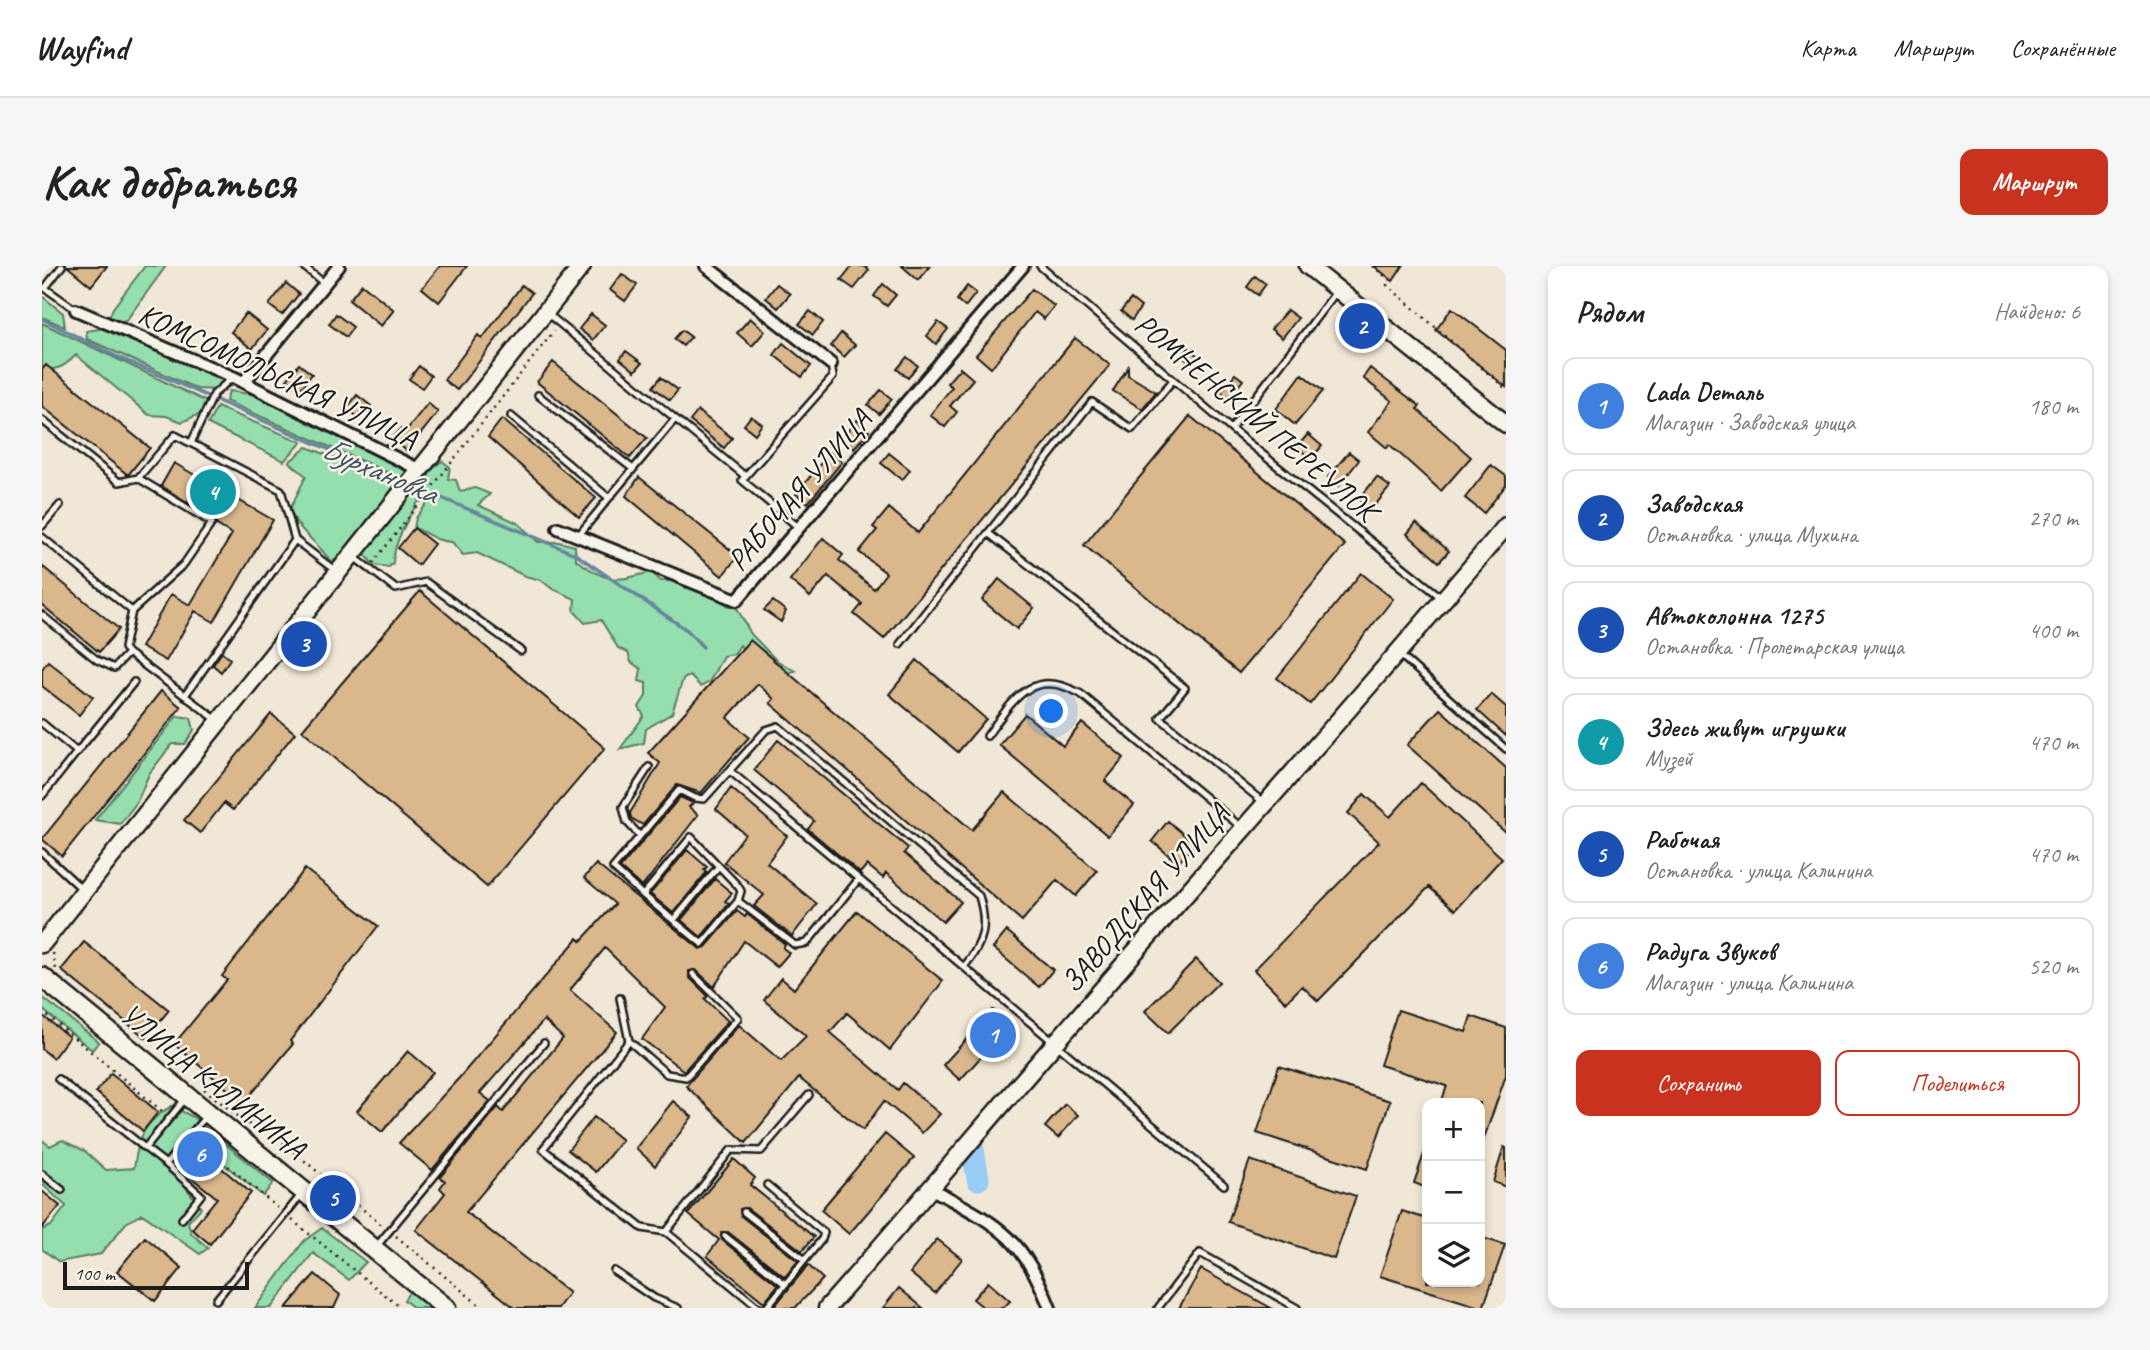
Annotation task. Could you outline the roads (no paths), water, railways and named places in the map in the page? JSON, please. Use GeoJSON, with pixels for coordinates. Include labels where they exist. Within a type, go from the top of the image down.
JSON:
{"type":"FeatureCollection","features":[{"type":"Feature","properties":{"kind":"main road","name":"УЛИЦА КАЛИНИНА"},"geometry":{"type":"LineString","coordinates":[[49,974],[191,1089],[208,1114],[446,1308]]}},
{"type":"Feature","properties":{"kind":"street"},"geometry":{"type":"LineString","coordinates":[[244,382],[340,266]]}},
{"type":"Feature","properties":{"kind":"street"},"geometry":{"type":"LineString","coordinates":[[48,948],[84,891],[582,266]]}},
{"type":"Feature","properties":{"kind":"street"},"geometry":{"type":"LineString","coordinates":[[706,266],[831,364]]}},
{"type":"Feature","properties":{"kind":"street","name":"РАБОЧАЯ УЛИЦА"},"geometry":{"type":"LineString","coordinates":[[558,528],[737,600],[1023,266]]}},
{"type":"Feature","properties":{"kind":"street"},"geometry":{"type":"LineString","coordinates":[[1308,266],[1506,424]]}},
{"type":"Feature","properties":{"kind":"street","name":"КОМСОМОЛЬСКАЯ УЛИЦА"},"geometry":{"type":"LineString","coordinates":[[76,310],[244,382],[412,479]]}},
{"type":"Feature","properties":{"kind":"street","name":"ЗАВОДСКАЯ УЛИЦА"},"geometry":{"type":"LineString","coordinates":[[827,1308],[1056,1042],[1399,654],[1506,526]]}},
{"type":"Feature","properties":{"kind":"street"},"geometry":{"type":"LineString","coordinates":[[932,1189],[986,1219],[1017,1243],[1036,1272],[1050,1308]]}},
{"type":"Feature","properties":{"kind":"lane"},"geometry":{"type":"LineString","coordinates":[[62,266],[44,287],[76,310]]}},
{"type":"Feature","properties":{"kind":"lane"},"geometry":{"type":"LineString","coordinates":[[303,266],[325,284]]}},
{"type":"Feature","properties":{"kind":"lane","name":"РОМНЕНСКИЙ ПЕРЕУЛОК"},"geometry":{"type":"LineString","coordinates":[[1040,266],[1231,429],[1444,600]]}},
{"type":"Feature","properties":{"kind":"lane"},"geometry":{"type":"LineString","coordinates":[[1231,429],[1338,289]]}},
{"type":"Feature","properties":{"kind":"lane"},"geometry":{"type":"LineString","coordinates":[[545,312],[745,477]]}},
{"type":"Feature","properties":{"kind":"lane"},"geometry":{"type":"LineString","coordinates":[[799,528],[742,480],[833,377],[831,364]]}},
{"type":"Feature","properties":{"kind":"lane"},"geometry":{"type":"LineString","coordinates":[[191,443],[214,394],[233,377]]}},
{"type":"Feature","properties":{"kind":"lane"},"geometry":{"type":"LineString","coordinates":[[900,644],[1092,402],[1132,429],[1173,380]]}},
{"type":"Feature","properties":{"kind":"lane"},"geometry":{"type":"LineString","coordinates":[[538,395],[633,469]]}},
{"type":"Feature","properties":{"kind":"lane"},"geometry":{"type":"LineString","coordinates":[[511,416],[609,498]]}},
{"type":"Feature","properties":{"kind":"lane"},"geometry":{"type":"LineString","coordinates":[[578,536],[675,419]]}},
{"type":"Feature","properties":{"kind":"lane"},"geometry":{"type":"LineString","coordinates":[[42,420],[119,482],[138,478],[175,435],[191,443],[281,490],[295,540],[338,573]]}},
{"type":"Feature","properties":{"kind":"lane"},"geometry":{"type":"LineString","coordinates":[[138,478],[212,523],[184,564],[132,611],[125,629],[124,648],[219,722]]}},
{"type":"Feature","properties":{"kind":"lane"},"geometry":{"type":"LineString","coordinates":[[42,526],[60,505]]}},
{"type":"Feature","properties":{"kind":"lane"},"geometry":{"type":"LineString","coordinates":[[988,533],[1185,688],[1160,718],[1265,804]]}},
{"type":"Feature","properties":{"kind":"lane"},"geometry":{"type":"LineString","coordinates":[[42,537],[132,611]]}},
{"type":"Feature","properties":{"kind":"lane"},"geometry":{"type":"LineString","coordinates":[[186,694],[295,540]]}},
{"type":"Feature","properties":{"kind":"lane"},"geometry":{"type":"LineString","coordinates":[[352,555],[396,589],[426,582],[521,651]]}},
{"type":"Feature","properties":{"kind":"lane"},"geometry":{"type":"LineString","coordinates":[[42,615],[97,660],[114,668],[128,653]]}},
{"type":"Feature","properties":{"kind":"lane"},"geometry":{"type":"LineString","coordinates":[[1399,654],[1506,750]]}},
{"type":"Feature","properties":{"kind":"lane"},"geometry":{"type":"LineString","coordinates":[[987,736],[1011,703],[1030,687],[1046,681],[1063,683],[1081,694],[1243,829]]}},
{"type":"Feature","properties":{"kind":"lane"},"geometry":{"type":"LineString","coordinates":[[42,796],[134,682]]}},
{"type":"Feature","properties":{"kind":"lane"},"geometry":{"type":"LineString","coordinates":[[42,723],[77,752]]}},
{"type":"Feature","properties":{"kind":"lane"},"geometry":{"type":"LineString","coordinates":[[643,895],[691,837],[741,891],[738,901],[702,944],[643,895],[612,868],[679,790],[695,798],[704,799],[766,730],[778,726],[794,736],[979,895],[986,928],[979,948],[964,967]]}},
{"type":"Feature","properties":{"kind":"lane"},"geometry":{"type":"LineString","coordinates":[[640,836],[626,822],[623,807],[649,767]]}},
{"type":"Feature","properties":{"kind":"lane"},"geometry":{"type":"LineString","coordinates":[[730,771],[1224,1185]]}},
{"type":"Feature","properties":{"kind":"lane"},"geometry":{"type":"LineString","coordinates":[[42,852],[84,891]]}},
{"type":"Feature","properties":{"kind":"lane"},"geometry":{"type":"LineString","coordinates":[[674,920],[718,867]]}},
{"type":"Feature","properties":{"kind":"lane"},"geometry":{"type":"LineString","coordinates":[[738,901],[790,942],[803,945],[858,880]]}},
{"type":"Feature","properties":{"kind":"lane"},"geometry":{"type":"LineString","coordinates":[[620,998],[629,1041],[667,1074],[686,1077],[738,1018],[693,974]]}},
{"type":"Feature","properties":{"kind":"lane"},"geometry":{"type":"LineString","coordinates":[[629,1041],[543,1149],[642,1228],[666,1232],[759,1308]]}},
{"type":"Feature","properties":{"kind":"lane"},"geometry":{"type":"LineString","coordinates":[[374,1249],[544,1043]]}},
{"type":"Feature","properties":{"kind":"lane"},"geometry":{"type":"LineString","coordinates":[[58,1079],[201,1195],[182,1219]]}},
{"type":"Feature","properties":{"kind":"lane"},"geometry":{"type":"LineString","coordinates":[[145,1148],[191,1089]]}},
{"type":"Feature","properties":{"kind":"lane"},"geometry":{"type":"LineString","coordinates":[[666,1232],[731,1150],[761,1151],[808,1095]]}},
{"type":"Feature","properties":{"kind":"lane"},"geometry":{"type":"LineString","coordinates":[[166,1164],[208,1114]]}},
{"type":"Feature","properties":{"kind":"lane"},"geometry":{"type":"LineString","coordinates":[[42,1174],[62,1190]]}},
{"type":"Feature","properties":{"kind":"lane"},"geometry":{"type":"LineString","coordinates":[[766,1308],[824,1233],[767,1185]]}},
{"type":"Feature","properties":{"kind":"lane"},"geometry":{"type":"LineString","coordinates":[[216,1300],[303,1193]]}},
{"type":"Feature","properties":{"kind":"lane"},"geometry":{"type":"LineString","coordinates":[[744,1212],[805,1260]]}},
{"type":"Feature","properties":{"kind":"lane"},"geometry":{"type":"LineString","coordinates":[[725,1236],[785,1284]]}},
{"type":"Feature","properties":{"kind":"lane"},"geometry":{"type":"LineString","coordinates":[[1158,1308],[1200,1254],[1297,1308]]}},
{"type":"Feature","properties":{"kind":"lane"},"geometry":{"type":"LineString","coordinates":[[614,1270],[654,1298],[678,1308]]}},
{"type":"Feature","properties":{"kind":"waterway","name":"Бурхановка"},"geometry":{"type":"LineString","coordinates":[[42,319],[118,357],[403,482]]}},
{"type":"Feature","properties":{"kind":"waterway","name":"Бурхановка"},"geometry":{"type":"LineString","coordinates":[[413,486],[575,554],[687,630],[703,647]]}},
{"type":"Feature","properties":{"kind":"waterway","name":"Бурхановка"},"geometry":{"type":"LineString","coordinates":[[973,1150],[978,1179]]}},
{"type":"Feature","properties":{"kind":"place","name":"Заводская"},"geometry":{"type":"Point","coordinates":[1362,326]}},
{"type":"Feature","properties":{"kind":"place","name":"Здесь живут игрушки"},"geometry":{"type":"Point","coordinates":[213,492]}},
{"type":"Feature","properties":{"kind":"place","name":"Автоколонна 1275"},"geometry":{"type":"Point","coordinates":[304,644]}},
{"type":"Feature","properties":{"kind":"place","name":"Lada Dеталь"},"geometry":{"type":"Point","coordinates":[993,1035]}},
{"type":"Feature","properties":{"kind":"place","name":"Радуга Звуков"},"geometry":{"type":"Point","coordinates":[200,1154]}},
{"type":"Feature","properties":{"kind":"place","name":"Рабочая"},"geometry":{"type":"Point","coordinates":[333,1198]}}]}
